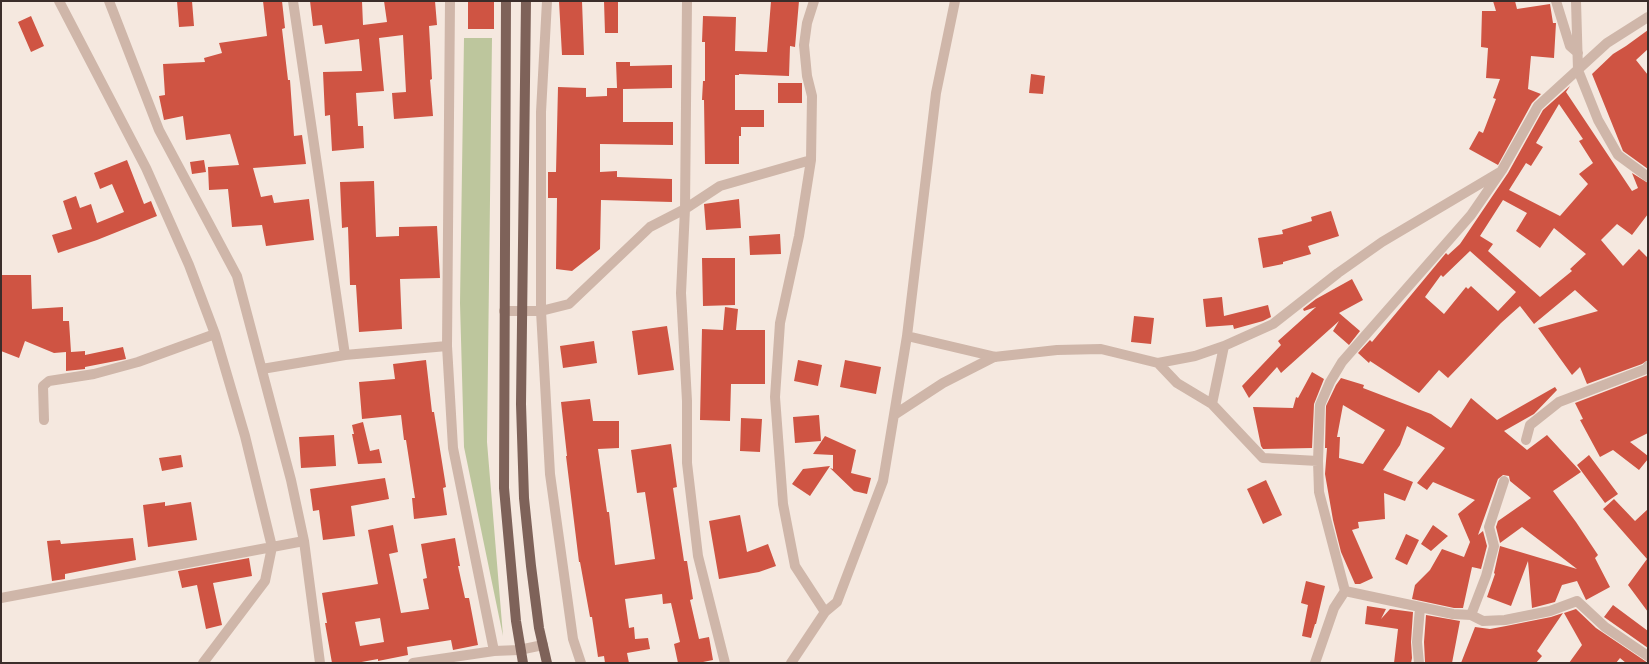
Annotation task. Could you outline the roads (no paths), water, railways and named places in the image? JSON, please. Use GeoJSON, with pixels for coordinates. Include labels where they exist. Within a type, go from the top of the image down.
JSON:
{"type":"FeatureCollection","features":[{"type":"Feature","properties":{"kind":"main road"},"geometry":{"type":"LineString","coordinates":[[506,1],[504,488],[519,650],[523,663]]}},
{"type":"Feature","properties":{"kind":"main road"},"geometry":{"type":"LineString","coordinates":[[526,1],[521,404],[524,498],[531,566],[546,663]]}},
{"type":"Feature","properties":{"kind":"street"},"geometry":{"type":"LineString","coordinates":[[59,1],[146,168],[189,265],[215,334],[245,436],[272,547],[265,580],[203,663]]}},
{"type":"Feature","properties":{"kind":"street"},"geometry":{"type":"LineString","coordinates":[[109,1],[159,130],[237,276],[290,480],[304,542],[320,663]]}},
{"type":"Feature","properties":{"kind":"street"},"geometry":{"type":"LineString","coordinates":[[293,1],[345,355]]}},
{"type":"Feature","properties":{"kind":"street"},"geometry":{"type":"LineString","coordinates":[[450,1],[447,346],[453,448],[494,651]]}},
{"type":"Feature","properties":{"kind":"street"},"geometry":{"type":"LineString","coordinates":[[547,1],[540,112],[541,311],[550,474],[573,639],[581,663]]}},
{"type":"Feature","properties":{"kind":"street"},"geometry":{"type":"LineString","coordinates":[[687,1],[685,209],[681,294],[687,401],[687,463],[698,556],[725,663]]}},
{"type":"Feature","properties":{"kind":"street"},"geometry":{"type":"LineString","coordinates":[[814,1],[807,23],[804,45],[807,76],[812,96],[810,160],[799,236],[780,323],[775,397],[783,504],[795,566],[825,612]]}},
{"type":"Feature","properties":{"kind":"street"},"geometry":{"type":"LineString","coordinates":[[791,663],[825,612],[837,602],[880,488],[907,336],[936,93],[955,1]]}},
{"type":"Feature","properties":{"kind":"street"},"geometry":{"type":"LineString","coordinates":[[1556,1],[1570,46],[1578,53]]}},
{"type":"Feature","properties":{"kind":"street"},"geometry":{"type":"LineString","coordinates":[[1576,1],[1578,70],[1598,120],[1618,155],[1648,177]]}},
{"type":"Feature","properties":{"kind":"street"},"geometry":{"type":"LineString","coordinates":[[1315,663],[1334,608],[1345,591],[1319,492],[1318,461],[1320,405],[1330,382],[1342,362],[1471,215],[1502,170],[1538,106],[1607,43],[1648,17]]}},
{"type":"Feature","properties":{"kind":"street"},"geometry":{"type":"LineString","coordinates":[[504,312],[521,310],[541,311],[569,304],[650,227],[685,209],[720,186],[810,160]]}},
{"type":"Feature","properties":{"kind":"street"},"geometry":{"type":"LineString","coordinates":[[894,415],[943,383],[996,357],[1057,350],[1102,348],[1158,363],[1195,356],[1224,346],[1273,324],[1338,273],[1382,242],[1502,170]]}},
{"type":"Feature","properties":{"kind":"street"},"geometry":{"type":"LineString","coordinates":[[44,420],[42,386],[49,381],[94,374],[138,362],[215,334]]}},
{"type":"Feature","properties":{"kind":"street"},"geometry":{"type":"LineString","coordinates":[[907,336],[996,357]]}},
{"type":"Feature","properties":{"kind":"street"},"geometry":{"type":"LineString","coordinates":[[262,369],[345,355],[447,346]]}},
{"type":"Feature","properties":{"kind":"street"},"geometry":{"type":"LineString","coordinates":[[1212,404],[1224,346]]}},
{"type":"Feature","properties":{"kind":"street"},"geometry":{"type":"LineString","coordinates":[[1158,363],[1177,383],[1212,404],[1263,458],[1318,461]]}},
{"type":"Feature","properties":{"kind":"street"},"geometry":{"type":"LineString","coordinates":[[1526,440],[1530,425],[1559,402],[1646,369],[1648,366]]}},
{"type":"Feature","properties":{"kind":"street"},"geometry":{"type":"LineString","coordinates":[[1471,615],[1486,576],[1494,546],[1489,527],[1504,481]]}},
{"type":"Feature","properties":{"kind":"street"},"geometry":{"type":"LineString","coordinates":[[1,598],[304,542]]}},
{"type":"Feature","properties":{"kind":"street"},"geometry":{"type":"LineString","coordinates":[[1345,591],[1420,608],[1453,614],[1471,615],[1483,621],[1505,620],[1550,611],[1577,601],[1605,627],[1648,656]]}},
{"type":"Feature","properties":{"kind":"street"},"geometry":{"type":"LineString","coordinates":[[1419,663],[1417,642],[1420,608]]}},
{"type":"Feature","properties":{"kind":"street"},"geometry":{"type":"LineString","coordinates":[[413,663],[494,651],[519,650],[543,645]]}}]}
